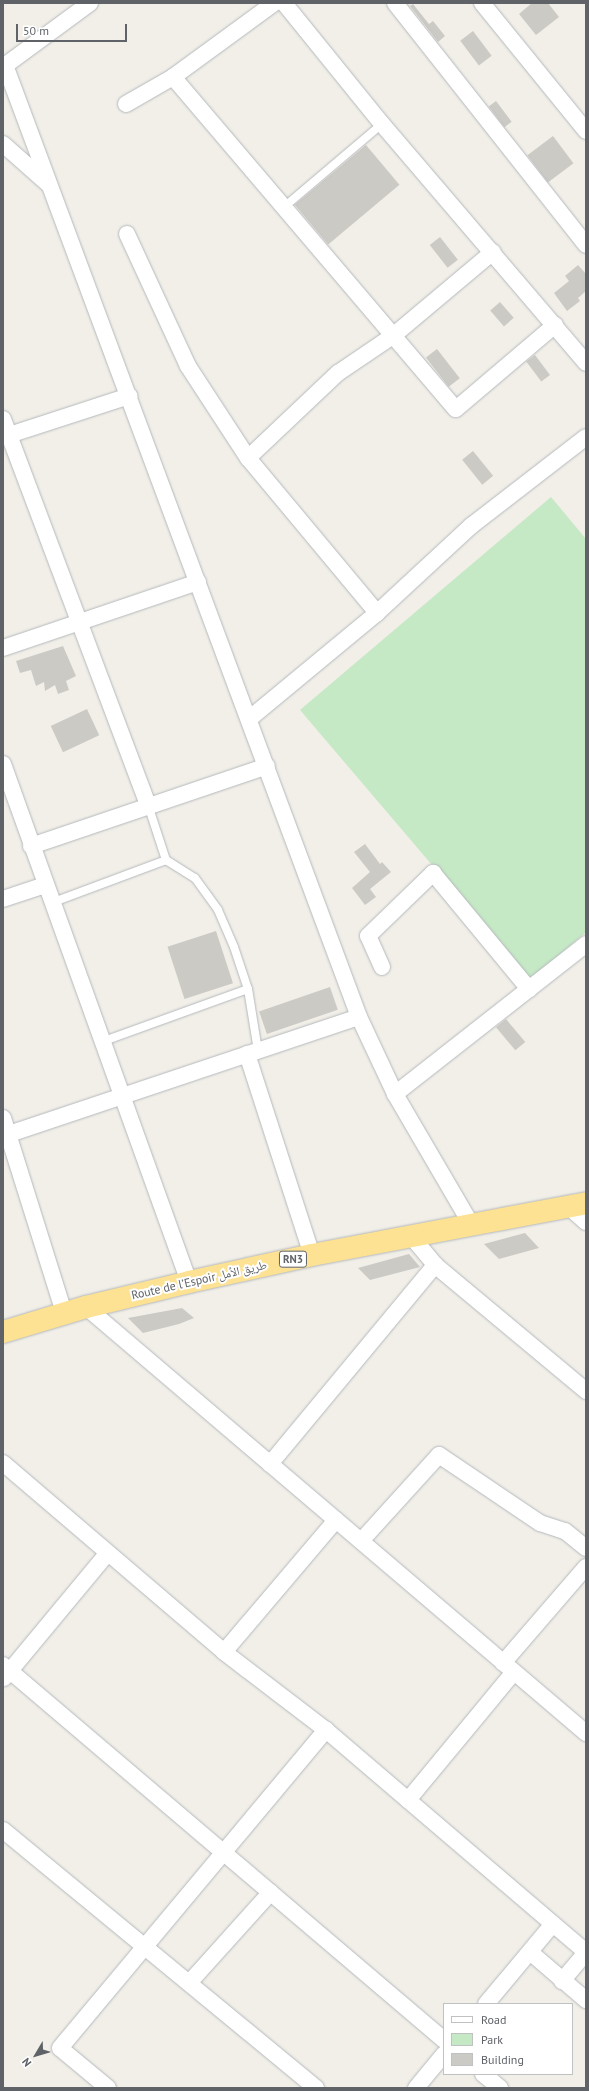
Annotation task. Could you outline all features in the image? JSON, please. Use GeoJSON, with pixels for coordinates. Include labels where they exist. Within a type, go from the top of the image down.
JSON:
{"type":"FeatureCollection","features":[{"type":"Feature","properties":{"kind":"highway","name":"Route de l’Espoir طريق الأمل"},"geometry":{"type":"LineString","coordinates":[[3,1332],[86,1307],[189,1282],[312,1255],[472,1226],[577,1204]]}},
{"type":"Feature","properties":{"kind":"street"},"geometry":{"type":"LineString","coordinates":[[90,3],[4,66],[51,187],[359,1017],[395,1094],[472,1226]]}},
{"type":"Feature","properties":{"kind":"street"},"geometry":{"type":"LineString","coordinates":[[126,104],[172,77],[274,3]]}},
{"type":"Feature","properties":{"kind":"street"},"geometry":{"type":"LineString","coordinates":[[284,3],[382,124],[493,252],[586,363]]}},
{"type":"Feature","properties":{"kind":"street"},"geometry":{"type":"LineString","coordinates":[[395,3],[586,245]]}},
{"type":"Feature","properties":{"kind":"street"},"geometry":{"type":"LineString","coordinates":[[482,3],[586,131]]}},
{"type":"Feature","properties":{"kind":"street"},"geometry":{"type":"LineString","coordinates":[[172,77],[456,408],[555,325]]}},
{"type":"Feature","properties":{"kind":"street"},"geometry":{"type":"LineString","coordinates":[[3,144],[51,187]]}},
{"type":"Feature","properties":{"kind":"street"},"geometry":{"type":"LineString","coordinates":[[127,234],[188,366],[248,458],[377,612]]}},
{"type":"Feature","properties":{"kind":"street"},"geometry":{"type":"LineString","coordinates":[[248,458],[338,373],[394,335],[493,252]]}},
{"type":"Feature","properties":{"kind":"street"},"geometry":{"type":"LineString","coordinates":[[6,436],[129,396]]}},
{"type":"Feature","properties":{"kind":"street"},"geometry":{"type":"LineString","coordinates":[[3,419],[6,436],[81,622],[149,808]]}},
{"type":"Feature","properties":{"kind":"street"},"geometry":{"type":"LineString","coordinates":[[249,719],[377,612],[471,526],[586,437]]}},
{"type":"Feature","properties":{"kind":"street"},"geometry":{"type":"LineString","coordinates":[[3,648],[198,582]]}},
{"type":"Feature","properties":{"kind":"street"},"geometry":{"type":"LineString","coordinates":[[3,764],[45,885],[104,1041],[122,1096],[189,1282]]}},
{"type":"Feature","properties":{"kind":"street"},"geometry":{"type":"LineString","coordinates":[[31,846],[149,808],[267,766]]}},
{"type":"Feature","properties":{"kind":"street"},"geometry":{"type":"LineString","coordinates":[[382,967],[368,936],[433,873],[529,989]]}},
{"type":"Feature","properties":{"kind":"street"},"geometry":{"type":"LineString","coordinates":[[3,899],[45,885]]}},
{"type":"Feature","properties":{"kind":"street"},"geometry":{"type":"LineString","coordinates":[[395,1094],[586,944]]}},
{"type":"Feature","properties":{"kind":"street"},"geometry":{"type":"LineString","coordinates":[[6,1135],[359,1017]]}},
{"type":"Feature","properties":{"kind":"street"},"geometry":{"type":"LineString","coordinates":[[253,1052],[312,1255]]}},
{"type":"Feature","properties":{"kind":"street"},"geometry":{"type":"LineString","coordinates":[[3,1118],[6,1135],[64,1313]]}},
{"type":"Feature","properties":{"kind":"street"},"geometry":{"type":"LineString","coordinates":[[577,1204],[586,1222]]}},
{"type":"Feature","properties":{"kind":"street"},"geometry":{"type":"LineString","coordinates":[[411,1236],[435,1264],[586,1391]]}},
{"type":"Feature","properties":{"kind":"street"},"geometry":{"type":"LineString","coordinates":[[270,1464],[435,1264]]}},
{"type":"Feature","properties":{"kind":"street"},"geometry":{"type":"LineString","coordinates":[[86,1307],[586,1734]]}},
{"type":"Feature","properties":{"kind":"street"},"geometry":{"type":"LineString","coordinates":[[362,1542],[439,1455],[540,1524],[565,1531],[586,1548]]}},
{"type":"Feature","properties":{"kind":"street"},"geometry":{"type":"LineString","coordinates":[[3,1463],[107,1554],[224,1652],[326,1730],[586,1952],[562,1981]]}},
{"type":"Feature","properties":{"kind":"street"},"geometry":{"type":"LineString","coordinates":[[224,1652],[336,1520]]}},
{"type":"Feature","properties":{"kind":"street"},"geometry":{"type":"LineString","coordinates":[[107,1554],[5,1671],[270,1892],[443,2039]]}},
{"type":"Feature","properties":{"kind":"street"},"geometry":{"type":"LineString","coordinates":[[408,1800],[586,1567]]}},
{"type":"Feature","properties":{"kind":"street"},"geometry":{"type":"LineString","coordinates":[[108,2088],[60,2048],[224,1854],[326,1730]]}},
{"type":"Feature","properties":{"kind":"street"},"geometry":{"type":"LineString","coordinates":[[3,1830],[316,2088]]}},
{"type":"Feature","properties":{"kind":"street"},"geometry":{"type":"LineString","coordinates":[[188,1984],[270,1892]]}},
{"type":"Feature","properties":{"kind":"street"},"geometry":{"type":"LineString","coordinates":[[487,2003],[553,1924]]}},
{"type":"Feature","properties":{"kind":"street"},"geometry":{"type":"LineString","coordinates":[[530,1952],[586,2000]]}},
{"type":"Feature","properties":{"kind":"street"},"geometry":{"type":"LineString","coordinates":[[416,2088],[443,2055]]}},
{"type":"Feature","properties":{"kind":"street"},"geometry":{"type":"LineString","coordinates":[[485,2075],[500,2088]]}},
{"type":"Feature","properties":{"kind":"lane"},"geometry":{"type":"LineString","coordinates":[[284,207],[382,124]]}},
{"type":"Feature","properties":{"kind":"lane"},"geometry":{"type":"LineString","coordinates":[[149,808],[166,860],[195,878],[207,893],[234,947],[248,989],[253,1052]]}},
{"type":"Feature","properties":{"kind":"lane"},"geometry":{"type":"LineString","coordinates":[[52,903],[166,860]]}},
{"type":"Feature","properties":{"kind":"lane"},"geometry":{"type":"LineString","coordinates":[[104,1041],[248,989]]}},
{"type":"Feature","properties":{"kind":"green space"},"geometry":{"type":"Polygon","coordinates":[[[551,497],[586,539],[586,932],[530,980],[300,710],[551,497]]]}},
{"type":"Feature","properties":{"kind":"building"},"geometry":{"type":"Polygon","coordinates":[[[532,3],[548,3],[559,17],[536,35],[519,14],[532,3]]]}},
{"type":"Feature","properties":{"kind":"building"},"geometry":{"type":"Polygon","coordinates":[[[413,4],[429,24],[433,21],[445,36],[438,42],[410,6],[413,4]]]}},
{"type":"Feature","properties":{"kind":"building"},"geometry":{"type":"Polygon","coordinates":[[[473,31],[492,56],[479,65],[460,41],[473,31]]]}},
{"type":"Feature","properties":{"kind":"building"},"geometry":{"type":"Polygon","coordinates":[[[496,101],[512,122],[504,127],[489,106],[496,101]]]}},
{"type":"Feature","properties":{"kind":"building"},"geometry":{"type":"Polygon","coordinates":[[[553,136],[573,163],[548,182],[527,155],[553,136]]]}},
{"type":"Feature","properties":{"kind":"building"},"geometry":{"type":"Polygon","coordinates":[[[366,145],[399,185],[328,245],[295,205],[366,145]]]}},
{"type":"Feature","properties":{"kind":"building"},"geometry":{"type":"Polygon","coordinates":[[[440,237],[458,260],[448,268],[430,245],[440,237]]]}},
{"type":"Feature","properties":{"kind":"building"},"geometry":{"type":"Polygon","coordinates":[[[578,265],[586,274],[586,291],[578,298],[580,301],[567,311],[554,293],[569,281],[565,276],[578,265]]]}},
{"type":"Feature","properties":{"kind":"building"},"geometry":{"type":"Polygon","coordinates":[[[500,302],[514,318],[504,326],[490,311],[500,302]]]}},
{"type":"Feature","properties":{"kind":"building"},"geometry":{"type":"Polygon","coordinates":[[[437,349],[460,378],[449,387],[426,358],[437,349]]]}},
{"type":"Feature","properties":{"kind":"building"},"geometry":{"type":"Polygon","coordinates":[[[535,355],[550,375],[541,382],[526,362],[535,355]]]}},
{"type":"Feature","properties":{"kind":"building"},"geometry":{"type":"Polygon","coordinates":[[[473,451],[493,476],[482,485],[462,460],[473,451]]]}},
{"type":"Feature","properties":{"kind":"building"},"geometry":{"type":"Polygon","coordinates":[[[63,646],[76,676],[66,681],[69,690],[58,694],[55,685],[45,691],[44,682],[36,686],[31,670],[20,673],[16,661],[63,646]]]}},
{"type":"Feature","properties":{"kind":"building"},"geometry":{"type":"Polygon","coordinates":[[[87,709],[99,735],[63,752],[51,726],[87,709]]]}},
{"type":"Feature","properties":{"kind":"building"},"geometry":{"type":"Polygon","coordinates":[[[365,844],[380,864],[382,862],[391,872],[370,889],[376,897],[365,905],[352,888],[370,872],[354,852],[365,844]]]}},
{"type":"Feature","properties":{"kind":"building"},"geometry":{"type":"Polygon","coordinates":[[[216,931],[233,983],[184,999],[167,947],[216,931]]]}},
{"type":"Feature","properties":{"kind":"building"},"geometry":{"type":"Polygon","coordinates":[[[330,987],[338,1010],[267,1034],[259,1011],[330,987]]]}},
{"type":"Feature","properties":{"kind":"building"},"geometry":{"type":"Polygon","coordinates":[[[506,1019],[525,1042],[515,1050],[496,1027],[506,1019]]]}},
{"type":"Feature","properties":{"kind":"building"},"geometry":{"type":"Polygon","coordinates":[[[525,1233],[539,1248],[499,1259],[484,1244],[525,1233]]]}},
{"type":"Feature","properties":{"kind":"building"},"geometry":{"type":"Polygon","coordinates":[[[409,1254],[420,1267],[370,1280],[358,1268],[409,1254]]]}},
{"type":"Feature","properties":{"kind":"building"},"geometry":{"type":"Polygon","coordinates":[[[182,1308],[194,1318],[179,1324],[143,1333],[128,1318],[182,1308]]]}}]}
